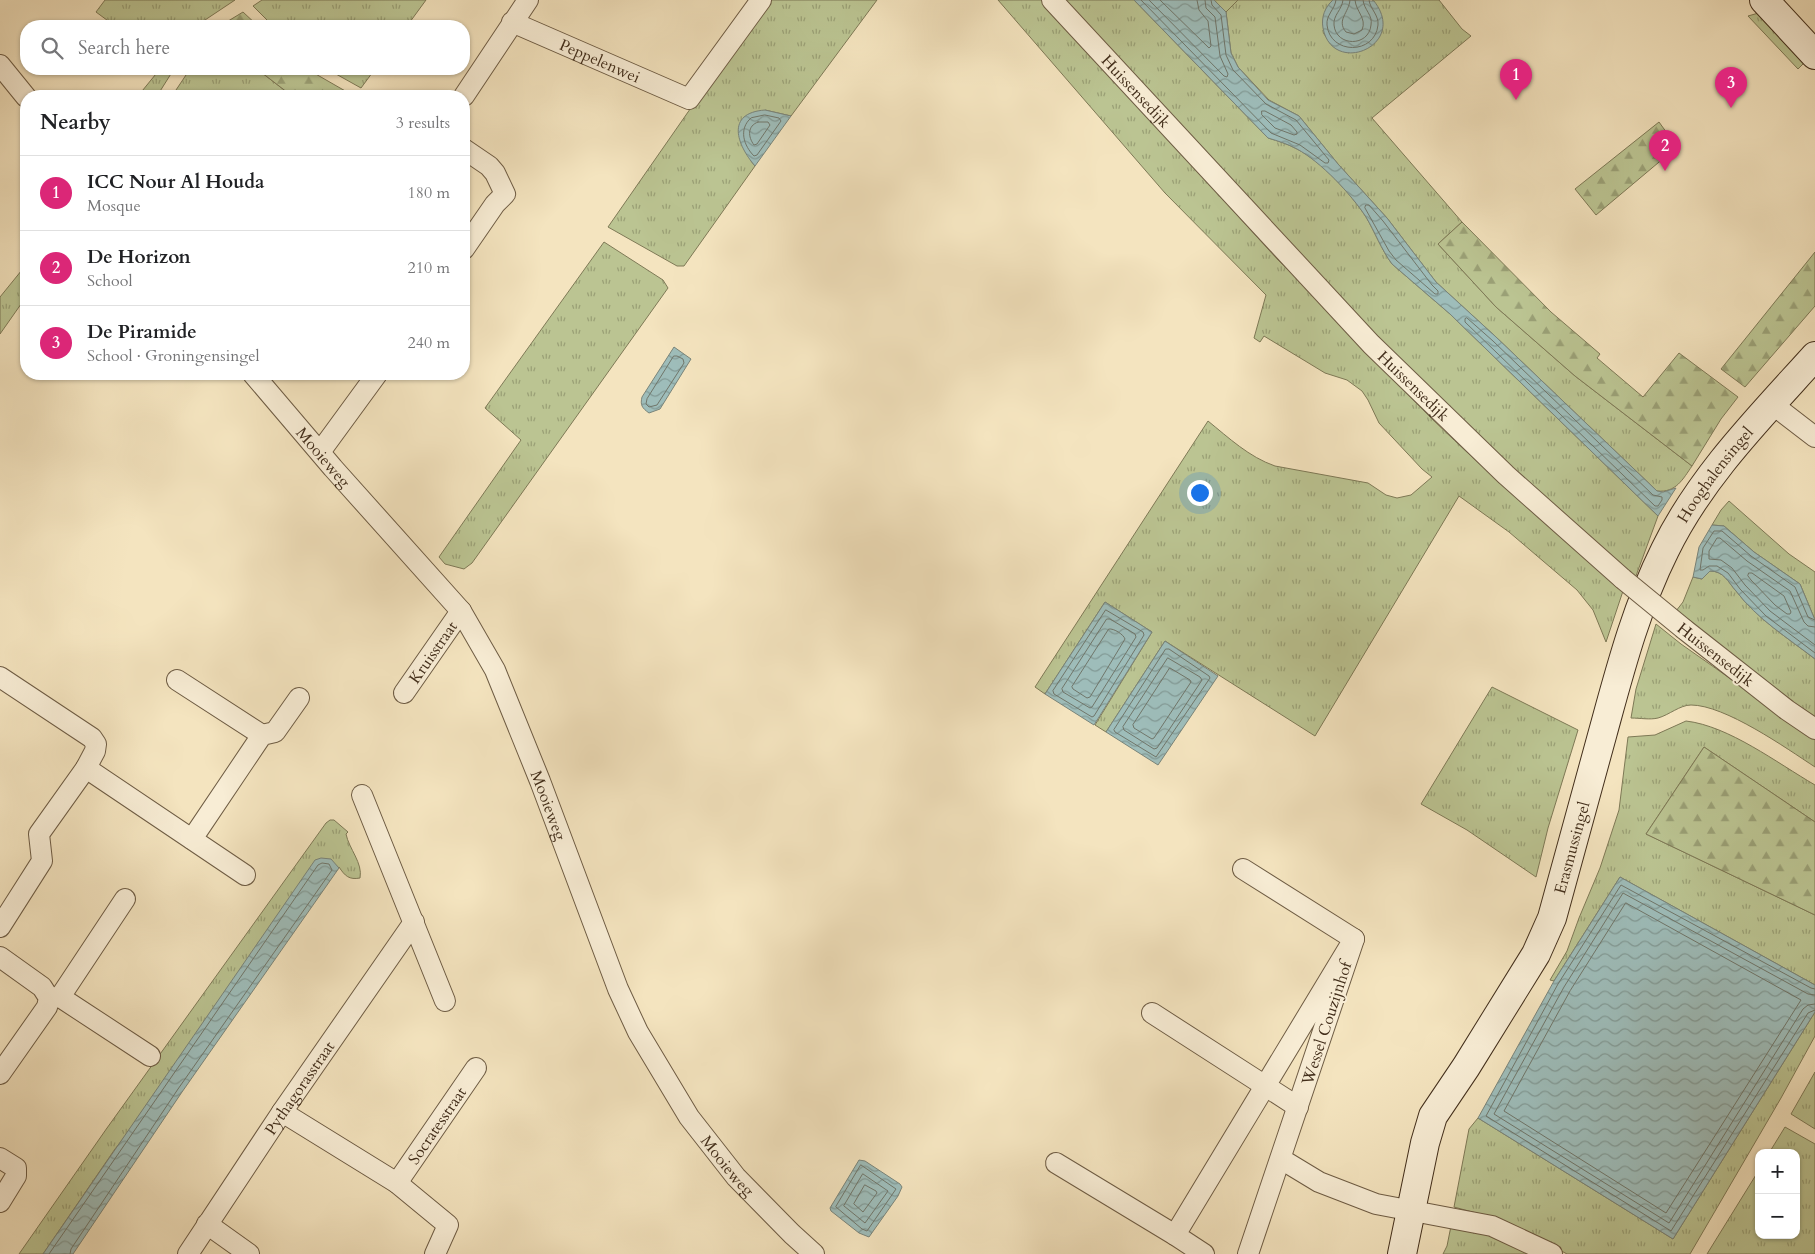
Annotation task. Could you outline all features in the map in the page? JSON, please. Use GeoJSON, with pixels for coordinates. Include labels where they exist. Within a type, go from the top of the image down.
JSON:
{"type":"FeatureCollection","features":[{"type":"Feature","properties":{"kind":"street"},"geometry":{"type":"LineString","coordinates":[[468,90],[528,0]]}},
{"type":"Feature","properties":{"kind":"street","name":"Peppelenwei"},"geometry":{"type":"LineString","coordinates":[[512,22],[689,99],[761,0]]}},
{"type":"Feature","properties":{"kind":"street","name":"Huissensedijk"},"geometry":{"type":"LineString","coordinates":[[1052,0],[1371,344],[1506,475],[1623,579],[1787,710],[1815,729]]}},
{"type":"Feature","properties":{"kind":"street"},"geometry":{"type":"LineString","coordinates":[[1764,0],[1815,55]]}},
{"type":"Feature","properties":{"kind":"street"},"geometry":{"type":"LineString","coordinates":[[1789,0],[1815,29]]}},
{"type":"Feature","properties":{"kind":"street"},"geometry":{"type":"LineString","coordinates":[[0,65],[20,90]]}},
{"type":"Feature","properties":{"kind":"street"},"geometry":{"type":"LineString","coordinates":[[470,152],[489,166],[495,173],[505,194],[495,204],[470,240]]}},
{"type":"Feature","properties":{"kind":"street","name":"Hooghalensingel"},"geometry":{"type":"LineString","coordinates":[[1638,611],[1665,549],[1690,505],[1719,466],[1815,356]]}},
{"type":"Feature","properties":{"kind":"street","name":"Mooieweg"},"geometry":{"type":"LineString","coordinates":[[258,380],[461,611],[495,670],[540,781],[618,988],[638,1032],[689,1117],[724,1162],[736,1177],[814,1254]]}},
{"type":"Feature","properties":{"kind":"street"},"geometry":{"type":"LineString","coordinates":[[320,452],[373,380]]}},
{"type":"Feature","properties":{"kind":"street"},"geometry":{"type":"LineString","coordinates":[[1772,404],[1815,437]]}},
{"type":"Feature","properties":{"kind":"street","name":"Kruisstraat"},"geometry":{"type":"LineString","coordinates":[[404,693],[461,611]]}},
{"type":"Feature","properties":{"kind":"street","name":"Erasmussingel"},"geometry":{"type":"LineString","coordinates":[[1419,1254],[1425,1143],[1433,1116],[1536,954],[1552,918],[1617,680],[1638,611]]}},
{"type":"Feature","properties":{"kind":"street"},"geometry":{"type":"LineString","coordinates":[[0,677],[92,738],[96,744],[95,752],[86,768],[39,834],[42,861],[0,927]]}},
{"type":"Feature","properties":{"kind":"street"},"geometry":{"type":"LineString","coordinates":[[177,680],[262,736]]}},
{"type":"Feature","properties":{"kind":"street"},"geometry":{"type":"LineString","coordinates":[[192,839],[262,736],[275,732],[299,698]]}},
{"type":"Feature","properties":{"kind":"street"},"geometry":{"type":"LineString","coordinates":[[86,768],[245,875]]}},
{"type":"Feature","properties":{"kind":"street"},"geometry":{"type":"LineString","coordinates":[[362,795],[445,1001]]}},
{"type":"Feature","properties":{"kind":"street","name":"Wessel Couzijnhof"},"geometry":{"type":"LineString","coordinates":[[1243,869],[1354,939]]}},
{"type":"Feature","properties":{"kind":"street"},"geometry":{"type":"LineString","coordinates":[[0,1074],[125,900]]}},
{"type":"Feature","properties":{"kind":"street","name":"Pythagorasstraat"},"geometry":{"type":"LineString","coordinates":[[188,1254],[282,1112],[414,922]]}},
{"type":"Feature","properties":{"kind":"street","name":"Wessel Couzijnhof"},"geometry":{"type":"LineString","coordinates":[[1175,1235],[1354,939]]}},
{"type":"Feature","properties":{"kind":"street","name":"Wessel Couzijnhof"},"geometry":{"type":"LineString","coordinates":[[1248,1254],[1354,939]]}},
{"type":"Feature","properties":{"kind":"street"},"geometry":{"type":"LineString","coordinates":[[0,957],[55,998],[150,1056]]}},
{"type":"Feature","properties":{"kind":"street","name":"Wessel Couzijnhof"},"geometry":{"type":"LineString","coordinates":[[1152,1013],[1264,1087],[1298,1107]]}},
{"type":"Feature","properties":{"kind":"street","name":"Socratesstraat"},"geometry":{"type":"LineString","coordinates":[[398,1183],[476,1068]]}},
{"type":"Feature","properties":{"kind":"street"},"geometry":{"type":"LineString","coordinates":[[282,1112],[398,1183],[448,1225],[435,1254]]}},
{"type":"Feature","properties":{"kind":"street"},"geometry":{"type":"LineString","coordinates":[[0,1158],[16,1168],[16,1176],[0,1202]]}},
{"type":"Feature","properties":{"kind":"street"},"geometry":{"type":"LineString","coordinates":[[1281,1159],[1319,1182],[1376,1204],[1492,1226],[1552,1254]]}},
{"type":"Feature","properties":{"kind":"street"},"geometry":{"type":"LineString","coordinates":[[1056,1163],[1204,1254]]}},
{"type":"Feature","properties":{"kind":"street","name":"Erasmussingel"},"geometry":{"type":"LineString","coordinates":[[1402,1254],[1420,1212]]}},
{"type":"Feature","properties":{"kind":"street"},"geometry":{"type":"LineString","coordinates":[[207,1224],[249,1254]]}},
{"type":"Feature","properties":{"kind":"green space"},"geometry":{"type":"Polygon","coordinates":[[[105,0],[235,0],[205,20],[107,20],[96,12],[105,0]]]}},
{"type":"Feature","properties":{"kind":"green space"},"geometry":{"type":"Polygon","coordinates":[[[262,0],[426,0],[411,20],[267,20],[253,6],[262,0]]]}},
{"type":"Feature","properties":{"kind":"green space"},"geometry":{"type":"Polygon","coordinates":[[[766,0],[877,0],[791,116],[765,110],[751,161],[755,166],[684,266],[677,266],[608,227],[766,0]]]}},
{"type":"Feature","properties":{"kind":"green space"},"geometry":{"type":"Polygon","coordinates":[[[998,0],[1042,0],[1278,260],[1317,298],[1431,418],[1502,484],[1623,591],[1606,642],[1593,610],[1577,590],[1509,532],[1459,496],[1315,736],[1165,641],[1106,732],[1095,725],[1152,632],[1105,602],[1045,694],[1035,687],[1208,421],[1240,447],[1257,458],[1275,466],[1368,483],[1386,495],[1397,498],[1411,495],[1432,477],[1422,469],[1379,423],[1362,391],[1347,380],[1325,373],[1264,336],[1260,342],[1254,338],[1266,295],[1165,193],[998,0]]]}},
{"type":"Feature","properties":{"kind":"green space"},"geometry":{"type":"Polygon","coordinates":[[[1059,0],[1134,0],[1268,138],[1306,154],[1335,179],[1366,217],[1392,264],[1450,314],[1658,516],[1633,584],[1450,415],[1059,0]]]}},
{"type":"Feature","properties":{"kind":"green space"},"geometry":{"type":"Polygon","coordinates":[[[1214,0],[1238,0],[1226,12],[1214,0]]]}},
{"type":"Feature","properties":{"kind":"green space"},"geometry":{"type":"Polygon","coordinates":[[[1238,0],[1333,0],[1330,3],[1324,34],[1334,47],[1349,53],[1374,1],[1372,0],[1439,0],[1462,29],[1471,36],[1372,118],[1462,222],[1438,244],[1496,307],[1575,376],[1692,466],[1678,484],[1669,490],[1657,491],[1436,282],[1387,218],[1338,164],[1299,116],[1269,100],[1238,67],[1231,53],[1226,12],[1238,0]]]}},
{"type":"Feature","properties":{"kind":"green space"},"geometry":{"type":"Polygon","coordinates":[[[243,12],[252,20],[230,20],[243,12]]]}},
{"type":"Feature","properties":{"kind":"green space"},"geometry":{"type":"Polygon","coordinates":[[[1762,12],[1808,59],[1798,69],[1748,16],[1762,12]]]}},
{"type":"Feature","properties":{"kind":"green space"},"geometry":{"type":"Polygon","coordinates":[[[155,75],[170,75],[161,90],[143,90],[155,75]]]}},
{"type":"Feature","properties":{"kind":"green space"},"geometry":{"type":"Polygon","coordinates":[[[186,75],[265,75],[284,90],[176,90],[186,75]]]}},
{"type":"Feature","properties":{"kind":"green space"},"geometry":{"type":"Polygon","coordinates":[[[265,75],[317,75],[344,90],[284,90],[265,75]]]}},
{"type":"Feature","properties":{"kind":"green space"},"geometry":{"type":"Polygon","coordinates":[[[338,75],[371,75],[361,88],[338,75]]]}},
{"type":"Feature","properties":{"kind":"green space"},"geometry":{"type":"Polygon","coordinates":[[[1659,122],[1677,147],[1596,215],[1575,189],[1659,122]]]}},
{"type":"Feature","properties":{"kind":"green space"},"geometry":{"type":"Polygon","coordinates":[[[1462,222],[1551,312],[1600,354],[1597,358],[1643,397],[1679,353],[1738,397],[1721,419],[1692,466],[1575,376],[1496,307],[1438,244],[1462,222]]]}},
{"type":"Feature","properties":{"kind":"green space"},"geometry":{"type":"Polygon","coordinates":[[[604,242],[663,280],[668,288],[472,563],[464,569],[445,564],[439,557],[521,440],[485,408],[604,242]]]}},
{"type":"Feature","properties":{"kind":"green space"},"geometry":{"type":"Polygon","coordinates":[[[1815,252],[1815,306],[1745,387],[1721,369],[1815,252]]]}},
{"type":"Feature","properties":{"kind":"green space"},"geometry":{"type":"Polygon","coordinates":[[[20,272],[20,306],[0,334],[0,297],[20,272]]]}},
{"type":"Feature","properties":{"kind":"green space"},"geometry":{"type":"Polygon","coordinates":[[[1729,501],[1789,554],[1815,572],[1815,620],[1800,584],[1754,552],[1724,526],[1712,525],[1729,501]]]}},
{"type":"Feature","properties":{"kind":"green space"},"geometry":{"type":"Polygon","coordinates":[[[1710,571],[1715,571],[1722,575],[1753,610],[1815,659],[1815,724],[1676,611],[1683,602],[1693,577],[1702,579],[1710,571]]]}},
{"type":"Feature","properties":{"kind":"green space"},"geometry":{"type":"Polygon","coordinates":[[[1656,624],[1681,644],[1815,738],[1815,767],[1755,729],[1721,712],[1705,707],[1687,705],[1655,719],[1631,718],[1636,689],[1656,624]]]}},
{"type":"Feature","properties":{"kind":"green space"},"geometry":{"type":"Polygon","coordinates":[[[1492,687],[1578,730],[1548,828],[1536,877],[1467,830],[1421,804],[1492,687]]]}},
{"type":"Feature","properties":{"kind":"green space"},"geometry":{"type":"Polygon","coordinates":[[[1686,721],[1702,724],[1736,738],[1815,785],[1815,822],[1704,747],[1646,834],[1815,915],[1815,985],[1620,877],[1554,981],[1550,980],[1567,951],[1600,868],[1619,810],[1628,737],[1655,735],[1686,721]]]}},
{"type":"Feature","properties":{"kind":"green space"},"geometry":{"type":"Polygon","coordinates":[[[1704,747],[1815,822],[1815,915],[1646,834],[1704,747]]]}},
{"type":"Feature","properties":{"kind":"green space"},"geometry":{"type":"Polygon","coordinates":[[[330,820],[334,820],[348,832],[346,834],[348,840],[360,867],[360,878],[348,877],[339,867],[115,1149],[43,1254],[19,1254],[107,1128],[330,820]]]}},
{"type":"Feature","properties":{"kind":"green space"},"geometry":{"type":"Polygon","coordinates":[[[1815,1012],[1815,1036],[1690,1254],[1567,1254],[1534,1236],[1487,1216],[1454,1207],[1469,1129],[1478,1118],[1673,1239],[1815,1012]]]}},
{"type":"Feature","properties":{"kind":"green space"},"geometry":{"type":"Polygon","coordinates":[[[1815,1072],[1815,1129],[1791,1114],[1815,1072]]]}},
{"type":"Feature","properties":{"kind":"green space"},"geometry":{"type":"Polygon","coordinates":[[[1785,1127],[1815,1144],[1815,1254],[1707,1254],[1755,1176],[1755,1239],[1800,1239],[1800,1149],[1771,1149],[1785,1127]]]}},
{"type":"Feature","properties":{"kind":"green space"},"geometry":{"type":"Polygon","coordinates":[[[1451,1226],[1489,1232],[1535,1254],[1443,1254],[1447,1246],[1451,1226]]]}},
{"type":"Feature","properties":{"kind":"water"},"geometry":{"type":"Polygon","coordinates":[[[1134,0],[1214,0],[1226,12],[1231,53],[1238,67],[1268,100],[1299,116],[1338,164],[1387,218],[1436,282],[1657,491],[1663,492],[1676,488],[1658,516],[1450,314],[1392,264],[1366,217],[1335,179],[1316,162],[1297,149],[1268,138],[1134,0]]]}},
{"type":"Feature","properties":{"kind":"water"},"geometry":{"type":"Polygon","coordinates":[[[1333,0],[1374,1],[1382,17],[1382,31],[1376,42],[1365,50],[1352,53],[1340,51],[1329,43],[1323,28],[1323,16],[1333,0]]]}},
{"type":"Feature","properties":{"kind":"water"},"geometry":{"type":"Polygon","coordinates":[[[765,110],[791,116],[755,166],[743,149],[738,131],[744,117],[752,112],[765,110]]]}},
{"type":"Feature","properties":{"kind":"water"},"geometry":{"type":"Polygon","coordinates":[[[674,347],[691,359],[660,409],[649,413],[642,406],[642,397],[674,347]]]}},
{"type":"Feature","properties":{"kind":"water"},"geometry":{"type":"Polygon","coordinates":[[[1712,525],[1724,526],[1754,552],[1800,584],[1815,620],[1815,659],[1753,610],[1722,575],[1715,571],[1710,571],[1702,579],[1693,577],[1699,547],[1712,525]]]}},
{"type":"Feature","properties":{"kind":"water"},"geometry":{"type":"Polygon","coordinates":[[[1105,602],[1152,632],[1094,725],[1045,694],[1105,602]]]}},
{"type":"Feature","properties":{"kind":"water"},"geometry":{"type":"Polygon","coordinates":[[[1165,641],[1218,676],[1158,765],[1106,732],[1165,641]]]}},
{"type":"Feature","properties":{"kind":"water"},"geometry":{"type":"Polygon","coordinates":[[[321,858],[331,859],[339,868],[182,1092],[73,1254],[43,1254],[315,860],[321,858]]]}},
{"type":"Feature","properties":{"kind":"water"},"geometry":{"type":"Polygon","coordinates":[[[1620,877],[1815,985],[1815,1012],[1673,1239],[1478,1118],[1554,981],[1620,877]]]}},
{"type":"Feature","properties":{"kind":"water"},"geometry":{"type":"Polygon","coordinates":[[[859,1160],[865,1161],[902,1187],[898,1196],[869,1237],[859,1233],[831,1211],[830,1208],[859,1160]]]}},
{"type":"Feature","properties":{"kind":"place","name":"ICC Nour Al Houda"},"geometry":{"type":"Point","coordinates":[1516,100]}},
{"type":"Feature","properties":{"kind":"place","name":"De Piramide"},"geometry":{"type":"Point","coordinates":[1731,108]}},
{"type":"Feature","properties":{"kind":"place","name":"De Horizon"},"geometry":{"type":"Point","coordinates":[1665,171]}}]}
